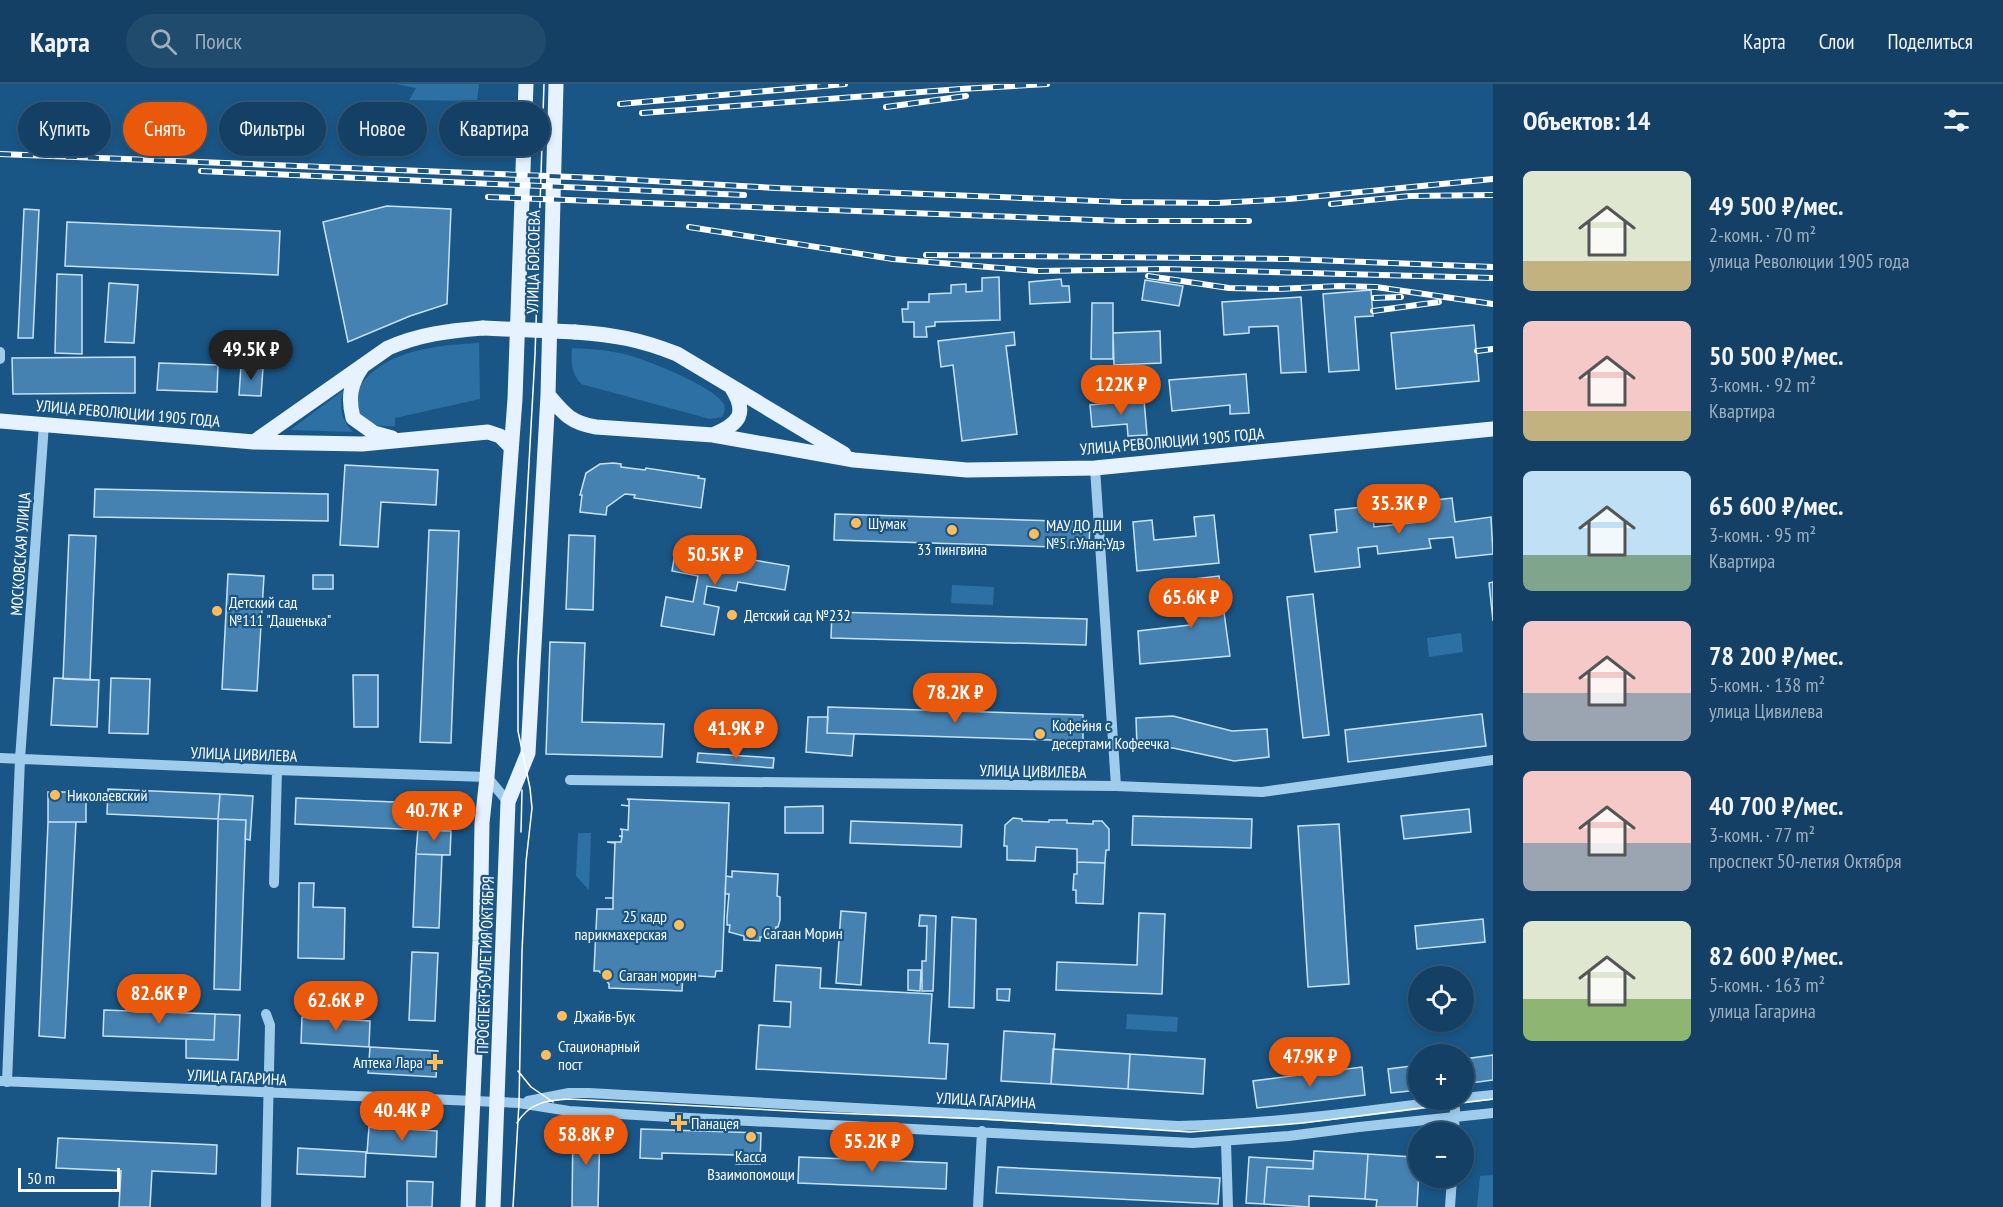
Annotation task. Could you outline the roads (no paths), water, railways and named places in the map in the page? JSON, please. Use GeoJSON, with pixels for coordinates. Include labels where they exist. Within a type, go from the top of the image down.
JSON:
{"type":"FeatureCollection","features":[{"type":"Feature","properties":{"kind":"main road","name":"ПРОСПЕКТ 50-ЛЕТИЯ ОКТЯБРЯ"},"geometry":{"type":"LineString","coordinates":[[468,1207],[482,823],[488,777],[515,399],[526,84]]}},
{"type":"Feature","properties":{"kind":"main road","name":"УЛИЦА БОРСОЕВА"},"geometry":{"type":"LineString","coordinates":[[544,441],[548,394],[556,84]]}},
{"type":"Feature","properties":{"kind":"main road","name":"УЛИЦА РЕВОЛЮЦИИ 1905 ГОДА"},"geometry":{"type":"LineString","coordinates":[[254,442],[388,348],[411,338],[440,332],[483,328],[575,332],[619,336],[649,343],[677,354],[854,460]]}},
{"type":"Feature","properties":{"kind":"main road","name":"УЛИЦА РЕВОЛЮЦИИ 1905 ГОДА"},"geometry":{"type":"LineString","coordinates":[[364,364],[351,389],[349,403],[352,418],[374,433],[398,439]]}},
{"type":"Feature","properties":{"kind":"main road"},"geometry":{"type":"LineString","coordinates":[[713,435],[729,428],[736,420],[740,410],[739,401],[732,388]]}},
{"type":"Feature","properties":{"kind":"main road","name":"УЛИЦА РЕВОЛЮЦИИ 1905 ГОДА"},"geometry":{"type":"LineString","coordinates":[[548,394],[572,420],[596,427],[713,435],[854,460],[967,470],[1095,468],[1493,429]]}},
{"type":"Feature","properties":{"kind":"main road"},"geometry":{"type":"LineString","coordinates":[[488,432],[505,418],[515,399]]}},
{"type":"Feature","properties":{"kind":"main road","name":"УЛИЦА РЕВОЛЮЦИИ 1905 ГОДА"},"geometry":{"type":"LineString","coordinates":[[0,421],[254,442],[362,444],[488,432]]}},
{"type":"Feature","properties":{"kind":"main road"},"geometry":{"type":"LineString","coordinates":[[488,432],[500,436],[510,446]]}},
{"type":"Feature","properties":{"kind":"main road","name":"ПРОСПЕКТ 50-ЛЕТИЯ ОКТЯБРЯ"},"geometry":{"type":"LineString","coordinates":[[493,1207],[508,802],[528,753],[544,441]]}},
{"type":"Feature","properties":{"kind":"street"},"geometry":{"type":"LineString","coordinates":[[0,352],[0,359]]}},
{"type":"Feature","properties":{"kind":"street","name":"МОСКОВСКАЯ УЛИЦА"},"geometry":{"type":"LineString","coordinates":[[2,1082],[20,759],[44,424]]}},
{"type":"Feature","properties":{"kind":"street"},"geometry":{"type":"LineString","coordinates":[[1095,468],[1116,786]]}},
{"type":"Feature","properties":{"kind":"street","name":"УЛИЦА ЦИВИЛЕВА"},"geometry":{"type":"LineString","coordinates":[[0,758],[488,777]]}},
{"type":"Feature","properties":{"kind":"street","name":"УЛИЦА ЦИВИЛЕВА"},"geometry":{"type":"LineString","coordinates":[[570,780],[1116,786],[1262,792],[1493,760]]}},
{"type":"Feature","properties":{"kind":"street"},"geometry":{"type":"LineString","coordinates":[[274,883],[276,770]]}},
{"type":"Feature","properties":{"kind":"street"},"geometry":{"type":"LineString","coordinates":[[488,777],[508,802]]}},
{"type":"Feature","properties":{"kind":"street"},"geometry":{"type":"LineString","coordinates":[[266,1014],[270,1024],[266,1207]]}},
{"type":"Feature","properties":{"kind":"street","name":"УЛИЦА ГАГАРИНА"},"geometry":{"type":"LineString","coordinates":[[2,1082],[519,1103],[569,1111],[1192,1143],[1289,1137],[1493,1113]]}},
{"type":"Feature","properties":{"kind":"street","name":"УЛИЦА ГАГАРИНА"},"geometry":{"type":"LineString","coordinates":[[519,1103],[569,1094],[589,1093],[1178,1126],[1302,1119],[1408,1106]]}},
{"type":"Feature","properties":{"kind":"street"},"geometry":{"type":"LineString","coordinates":[[1474,1097],[1493,1095]]}},
{"type":"Feature","properties":{"kind":"street"},"geometry":{"type":"LineString","coordinates":[[1455,1110],[1455,1122]]}},
{"type":"Feature","properties":{"kind":"street"},"geometry":{"type":"LineString","coordinates":[[978,1207],[982,1131]]}},
{"type":"Feature","properties":{"kind":"street"},"geometry":{"type":"LineString","coordinates":[[1226,1142],[1227,1207]]}},
{"type":"Feature","properties":{"kind":"street"},"geometry":{"type":"LineString","coordinates":[[1450,1207],[1451,1188]]}},
{"type":"Feature","properties":{"kind":"tram line"},"geometry":{"type":"LineString","coordinates":[[513,1207],[519,1103],[526,862],[532,808],[518,731],[518,661],[535,355],[544,84]]}},
{"type":"Feature","properties":{"kind":"tram line"},"geometry":{"type":"LineString","coordinates":[[521,832],[522,790]]}},
{"type":"Feature","properties":{"kind":"tram line"},"geometry":{"type":"LineString","coordinates":[[518,1071],[531,1087],[553,1102]]}},
{"type":"Feature","properties":{"kind":"tram line"},"geometry":{"type":"LineString","coordinates":[[517,1123],[527,1111],[539,1104],[569,1099],[983,1119],[1190,1132],[1303,1123],[1493,1099]]}},
{"type":"Feature","properties":{"kind":"railway"},"geometry":{"type":"LineString","coordinates":[[620,104],[845,84]]}},
{"type":"Feature","properties":{"kind":"railway"},"geometry":{"type":"LineString","coordinates":[[642,113],[1047,84]]}},
{"type":"Feature","properties":{"kind":"railway"},"geometry":{"type":"LineString","coordinates":[[886,107],[966,96]]}},
{"type":"Feature","properties":{"kind":"railway"},"geometry":{"type":"LineString","coordinates":[[0,154],[1122,202],[1217,203],[1289,199],[1493,179]]}},
{"type":"Feature","properties":{"kind":"railway"},"geometry":{"type":"LineString","coordinates":[[201,171],[744,195]]}},
{"type":"Feature","properties":{"kind":"railway"},"geometry":{"type":"LineString","coordinates":[[1331,204],[1409,196],[1493,195]]}},
{"type":"Feature","properties":{"kind":"railway"},"geometry":{"type":"LineString","coordinates":[[488,197],[1121,221],[1249,221]]}},
{"type":"Feature","properties":{"kind":"railway"},"geometry":{"type":"LineString","coordinates":[[689,227],[893,259],[1037,271],[1165,269],[1493,278]]}},
{"type":"Feature","properties":{"kind":"railway"},"geometry":{"type":"LineString","coordinates":[[926,255],[1289,259],[1493,267]]}},
{"type":"Feature","properties":{"kind":"railway"},"geometry":{"type":"LineString","coordinates":[[1148,276],[1229,288],[1376,287],[1493,304]]}},
{"type":"Feature","properties":{"kind":"railway"},"geometry":{"type":"LineString","coordinates":[[1374,298],[1401,297]]}},
{"type":"Feature","properties":{"kind":"railway"},"geometry":{"type":"LineString","coordinates":[[1373,311],[1439,302]]}},
{"type":"Feature","properties":{"kind":"railway"},"geometry":{"type":"LineString","coordinates":[[1477,351],[1493,349]]}},
{"type":"Feature","properties":{"kind":"place","name":"Шумак"},"geometry":{"type":"Point","coordinates":[856,523]}},
{"type":"Feature","properties":{"kind":"place","name":"33 пингвина"},"geometry":{"type":"Point","coordinates":[952,530]}},
{"type":"Feature","properties":{"kind":"place","name":"МАУ ДО ДШИ №5 г.Улан-Удэ"},"geometry":{"type":"Point","coordinates":[1034,534]}},
{"type":"Feature","properties":{"kind":"place","name":"Детский сад №111 \"Дашенька\""},"geometry":{"type":"Point","coordinates":[217,611]}},
{"type":"Feature","properties":{"kind":"place","name":"Детский сад №232"},"geometry":{"type":"Point","coordinates":[732,615]}},
{"type":"Feature","properties":{"kind":"place","name":"Кофейня с десертами Кофеечка"},"geometry":{"type":"Point","coordinates":[1040,734]}},
{"type":"Feature","properties":{"kind":"place","name":"Николаевский"},"geometry":{"type":"Point","coordinates":[55,795]}},
{"type":"Feature","properties":{"kind":"place","name":"25 кадр парикмахерская"},"geometry":{"type":"Point","coordinates":[679,925]}},
{"type":"Feature","properties":{"kind":"place","name":"Сагаан Морин"},"geometry":{"type":"Point","coordinates":[751,933]}},
{"type":"Feature","properties":{"kind":"place","name":"Сагаан морин"},"geometry":{"type":"Point","coordinates":[607,975]}},
{"type":"Feature","properties":{"kind":"place","name":"Джайв-Бук"},"geometry":{"type":"Point","coordinates":[562,1016]}},
{"type":"Feature","properties":{"kind":"place","name":"Стационарный пост"},"geometry":{"type":"Point","coordinates":[546,1055]}},
{"type":"Feature","properties":{"kind":"place","name":"Аптека Лара"},"geometry":{"type":"Point","coordinates":[435,1062]}},
{"type":"Feature","properties":{"kind":"place","name":"Панацея"},"geometry":{"type":"Point","coordinates":[679,1123]}},
{"type":"Feature","properties":{"kind":"place","name":"Касса Взаимопомощи"},"geometry":{"type":"Point","coordinates":[751,1137]}}]}
